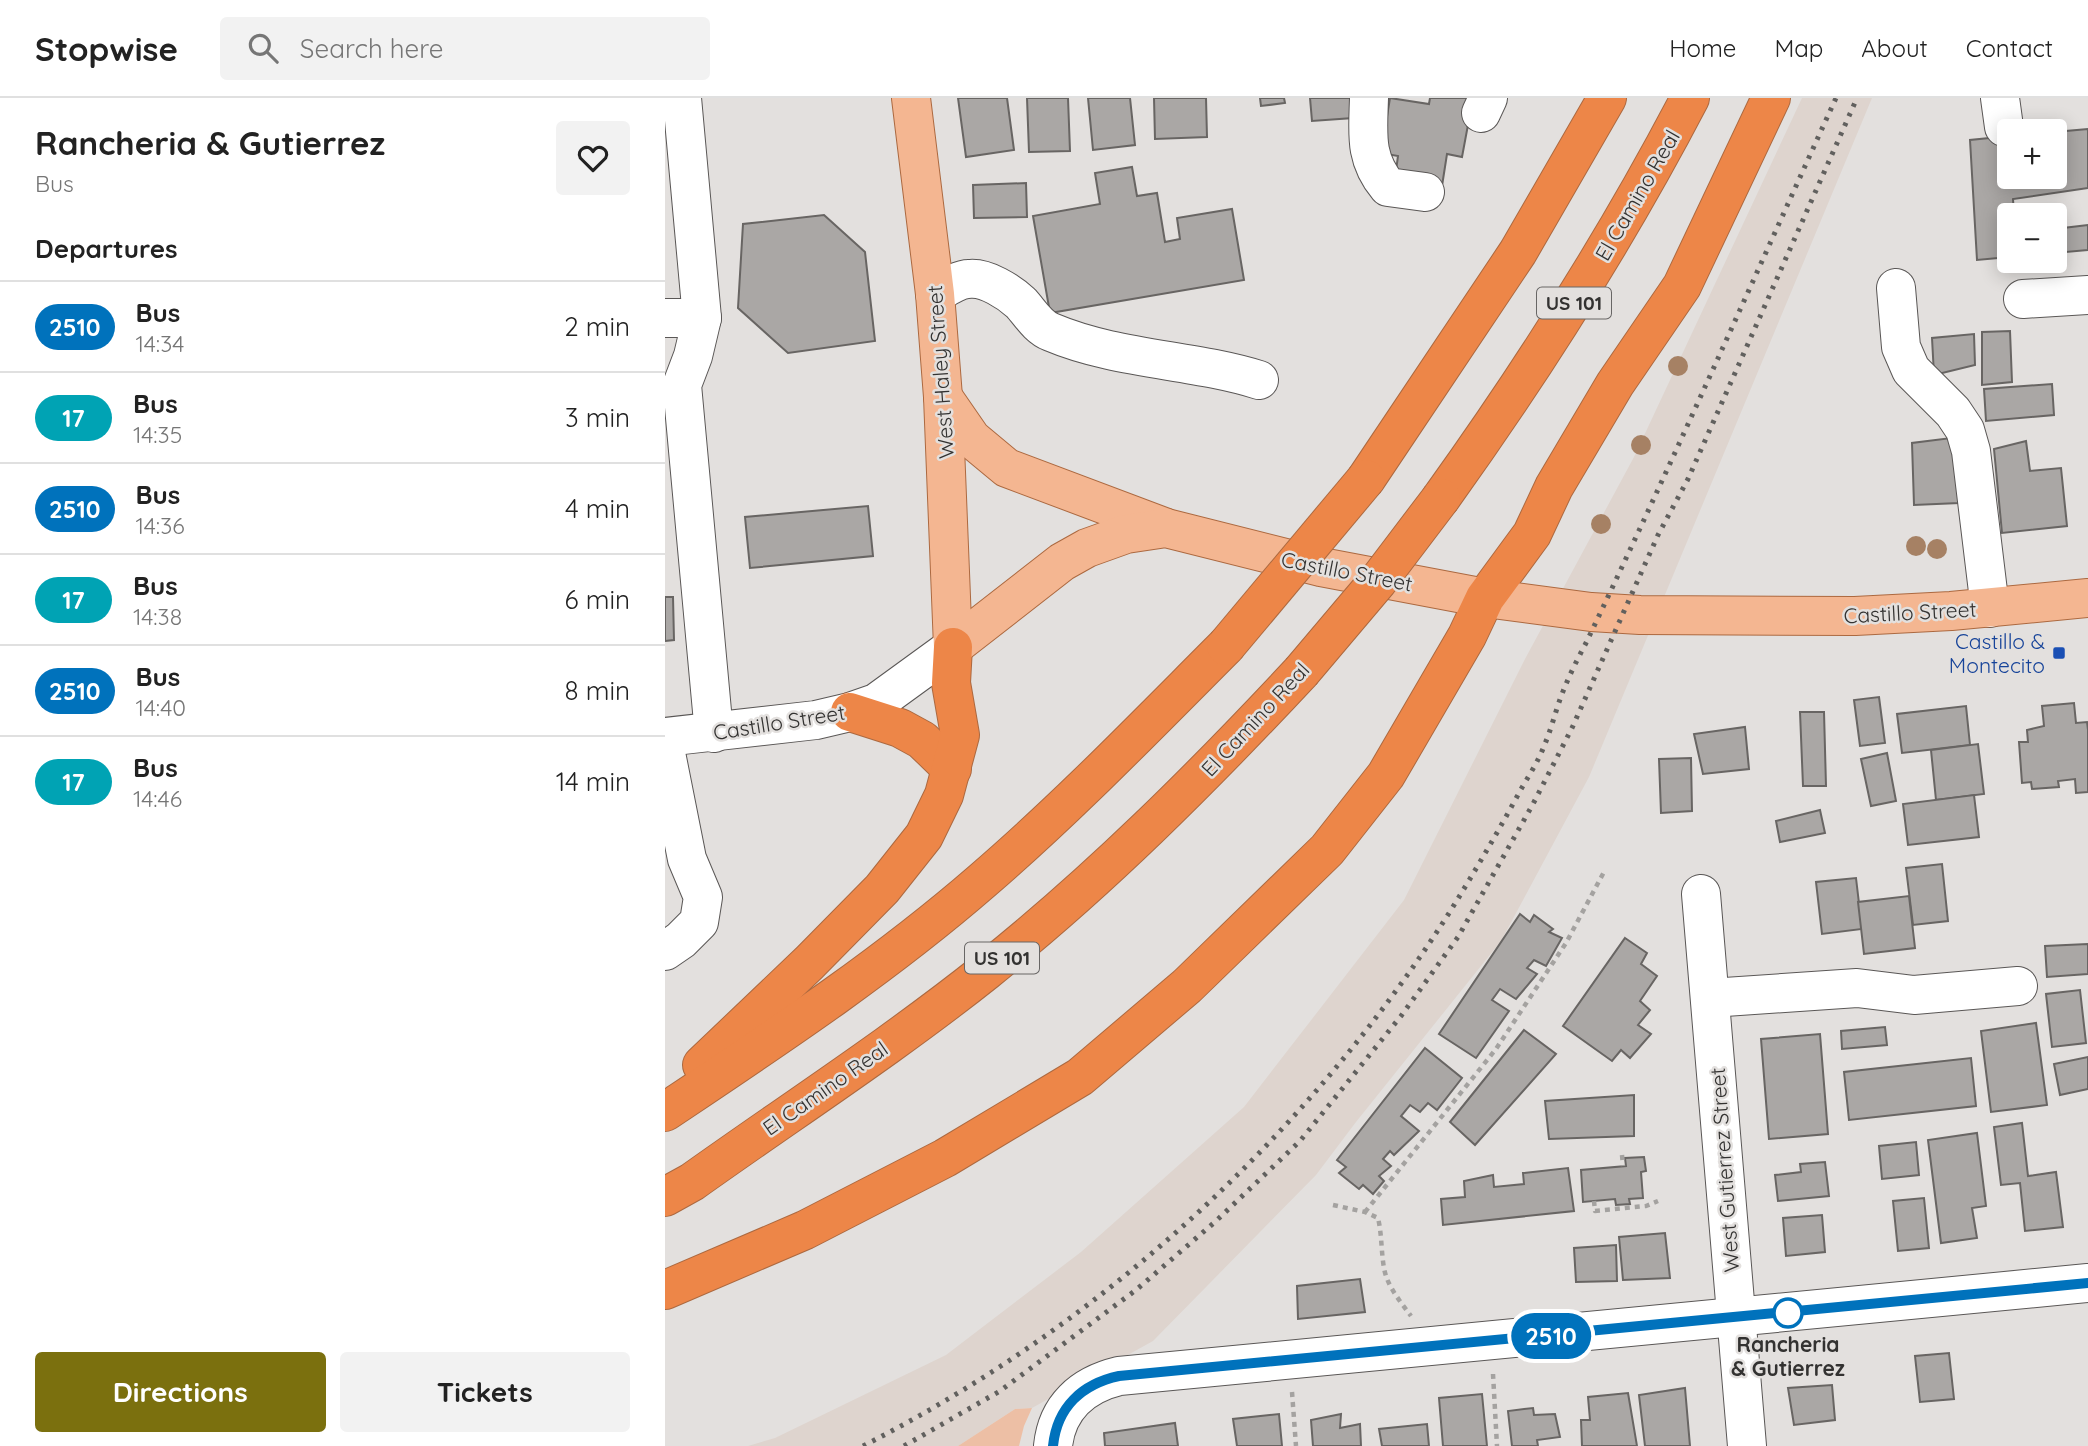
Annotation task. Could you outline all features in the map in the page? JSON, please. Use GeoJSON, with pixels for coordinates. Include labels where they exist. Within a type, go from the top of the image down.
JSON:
{"type":"FeatureCollection","features":[{"type":"Feature","properties":{"kind":"highway"},"geometry":{"type":"LineString","coordinates":[[665,1112],[866,974],[980,883],[1034,836],[1226,646],[1366,479],[1518,252],[1607,98]]}},
{"type":"Feature","properties":{"kind":"highway","name":"El Camino Real"},"geometry":{"type":"LineString","coordinates":[[665,1197],[692,1182],[928,1016],[1042,926],[1209,769],[1301,672],[1378,581],[1483,440],[1580,294],[1625,219],[1690,98]]}},
{"type":"Feature","properties":{"kind":"highway"},"geometry":{"type":"LineString","coordinates":[[665,1290],[805,1230],[945,1158],[1090,1068],[1187,986],[1327,850],[1387,775],[1467,636],[1485,598],[1532,534],[1554,487],[1615,384],[1682,286],[1771,98]]}},
{"type":"Feature","properties":{"kind":"highway"},"geometry":{"type":"LineString","coordinates":[[665,1101],[882,889],[924,835],[944,795],[960,735],[951,683],[953,647]]}},
{"type":"Feature","properties":{"kind":"highway"},"geometry":{"type":"LineString","coordinates":[[849,712],[899,728],[922,740],[952,769]]}},
{"type":"Feature","properties":{"kind":"main road","name":"West Haley Street"},"geometry":{"type":"LineString","coordinates":[[911,98],[935,294],[943,397],[953,647]]}},
{"type":"Feature","properties":{"kind":"main road"},"geometry":{"type":"LineString","coordinates":[[943,397],[972,439],[1007,468],[1166,528]]}},
{"type":"Feature","properties":{"kind":"main road","name":"Castillo Street"},"geometry":{"type":"LineString","coordinates":[[953,647],[1078,552],[1126,534],[1166,528],[1321,566],[1485,598],[1591,612],[1640,615],[1855,616],[1990,608],[2088,598]]}},
{"type":"Feature","properties":{"kind":"street"},"geometry":{"type":"LineString","coordinates":[[682,98],[702,318],[693,356],[681,385],[714,733]]}},
{"type":"Feature","properties":{"kind":"street"},"geometry":{"type":"LineString","coordinates":[[1369,98],[1367,146],[1376,173],[1388,187],[1425,192]]}},
{"type":"Feature","properties":{"kind":"street"},"geometry":{"type":"LineString","coordinates":[[935,294],[969,279],[998,286],[1048,331],[1071,340],[1234,372],[1259,380]]}},
{"type":"Feature","properties":{"kind":"street"},"geometry":{"type":"LineString","coordinates":[[1896,288],[1901,347],[1911,370],[1954,412],[1965,430],[1971,451],[1990,608]]}},
{"type":"Feature","properties":{"kind":"street"},"geometry":{"type":"LineString","coordinates":[[2024,299],[2088,295]]}},
{"type":"Feature","properties":{"kind":"street"},"geometry":{"type":"LineString","coordinates":[[665,318],[702,318]]}},
{"type":"Feature","properties":{"kind":"street","name":"Castillo Street"},"geometry":{"type":"LineString","coordinates":[[665,737],[815,720],[849,712],[876,703],[953,647]]}},
{"type":"Feature","properties":{"kind":"street"},"geometry":{"type":"LineString","coordinates":[[665,748],[676,866],[703,897],[699,922],[665,951]]}},
{"type":"Feature","properties":{"kind":"street","name":"West Gutierrez Street"},"geometry":{"type":"LineString","coordinates":[[1701,894],[1747,1446]]}},
{"type":"Feature","properties":{"kind":"street"},"geometry":{"type":"LineString","coordinates":[[1710,998],[1857,988],[1914,995],[2018,986]]}},
{"type":"Feature","properties":{"kind":"street"},"geometry":{"type":"LineString","coordinates":[[1053,1446],[1055,1430],[1070,1402],[1089,1386],[1119,1376],[2088,1283]]}},
{"type":"Feature","properties":{"kind":"path"},"geometry":{"type":"LineString","coordinates":[[1365,1212],[1496,1049],[1566,943],[1605,870]]}},
{"type":"Feature","properties":{"kind":"path"},"geometry":{"type":"LineString","coordinates":[[1622,1154],[1623,1166]]}},
{"type":"Feature","properties":{"kind":"path"},"geometry":{"type":"LineString","coordinates":[[1633,1199],[1634,1207]]}},
{"type":"Feature","properties":{"kind":"path"},"geometry":{"type":"LineString","coordinates":[[1594,1201],[1595,1211],[1623,1206],[1634,1207],[1658,1201]]}},
{"type":"Feature","properties":{"kind":"path"},"geometry":{"type":"LineString","coordinates":[[1333,1205],[1365,1212],[1378,1218],[1382,1233],[1384,1269],[1390,1286],[1435,1346]]}},
{"type":"Feature","properties":{"kind":"path"},"geometry":{"type":"LineString","coordinates":[[1490,1341],[1497,1446]]}},
{"type":"Feature","properties":{"kind":"path"},"geometry":{"type":"LineString","coordinates":[[1290,1360],[1297,1446]]}},
{"type":"Feature","properties":{"kind":"shaded area"},"geometry":{"type":"Polygon","coordinates":[[[1802,98],[1872,98],[1589,777],[1501,941],[1316,1175],[1153,1341],[1032,1408],[1015,1409],[958,1446],[748,1446],[775,1438],[946,1355],[1081,1252],[1244,1107],[1404,900],[1525,659],[1634,457],[1802,98]]]}},
{"type":"Feature","properties":{"kind":"shaded area"},"geometry":{"type":"Polygon","coordinates":[[[1032,1408],[1019,1446],[958,1446],[1015,1409],[1032,1408]]]}},
{"type":"Feature","properties":{"kind":"building"},"geometry":{"type":"Polygon","coordinates":[[[958,98],[1007,98],[1014,150],[966,157],[958,98]]]}},
{"type":"Feature","properties":{"kind":"building"},"geometry":{"type":"Polygon","coordinates":[[[1027,98],[1068,98],[1070,151],[1029,152],[1027,98]]]}},
{"type":"Feature","properties":{"kind":"building"},"geometry":{"type":"Polygon","coordinates":[[[1088,98],[1130,98],[1135,145],[1093,150],[1088,98]]]}},
{"type":"Feature","properties":{"kind":"building"},"geometry":{"type":"Polygon","coordinates":[[[1154,98],[1206,98],[1207,137],[1155,139],[1154,98]]]}},
{"type":"Feature","properties":{"kind":"building"},"geometry":{"type":"Polygon","coordinates":[[[1260,98],[1284,98],[1285,103],[1261,106],[1260,98]]]}},
{"type":"Feature","properties":{"kind":"building"},"geometry":{"type":"Polygon","coordinates":[[[1310,98],[1351,98],[1353,118],[1312,121],[1310,98]]]}},
{"type":"Feature","properties":{"kind":"building"},"geometry":{"type":"Polygon","coordinates":[[[1390,98],[1429,104],[1430,98],[1473,98],[1462,157],[1447,154],[1442,186],[1395,178],[1398,156],[1381,153],[1390,98]]]}},
{"type":"Feature","properties":{"kind":"building"},"geometry":{"type":"Polygon","coordinates":[[[2088,129],[2088,188],[2013,199],[2013,203],[1997,203],[1997,258],[1977,260],[1970,140],[1997,137],[1997,189],[2067,189],[2067,131],[2088,129]]]}},
{"type":"Feature","properties":{"kind":"building"},"geometry":{"type":"Polygon","coordinates":[[[1132,167],[1137,196],[1157,193],[1165,242],[1180,239],[1177,218],[1232,209],[1244,280],[1050,313],[1033,216],[1100,204],[1095,173],[1132,167]]]}},
{"type":"Feature","properties":{"kind":"building"},"geometry":{"type":"Polygon","coordinates":[[[1026,183],[1027,217],[974,218],[973,185],[1026,183]]]}},
{"type":"Feature","properties":{"kind":"building"},"geometry":{"type":"Polygon","coordinates":[[[824,215],[865,252],[875,341],[788,353],[738,308],[743,224],[824,215]]]}},
{"type":"Feature","properties":{"kind":"building"},"geometry":{"type":"Polygon","coordinates":[[[2088,225],[2088,250],[2067,252],[2067,228],[2088,225]]]}},
{"type":"Feature","properties":{"kind":"building"},"geometry":{"type":"Polygon","coordinates":[[[2010,331],[2012,382],[1982,385],[1982,332],[2010,331]]]}},
{"type":"Feature","properties":{"kind":"building"},"geometry":{"type":"Polygon","coordinates":[[[1974,334],[1975,365],[1934,375],[1932,338],[1974,334]]]}},
{"type":"Feature","properties":{"kind":"building"},"geometry":{"type":"Polygon","coordinates":[[[2052,384],[2054,415],[1986,421],[1984,389],[2052,384]]]}},
{"type":"Feature","properties":{"kind":"building"},"geometry":{"type":"Polygon","coordinates":[[[1951,438],[1959,503],[1914,505],[1912,443],[1951,438]]]}},
{"type":"Feature","properties":{"kind":"building"},"geometry":{"type":"Polygon","coordinates":[[[2026,441],[2030,471],[2061,468],[2067,526],[2002,533],[1994,449],[2026,441]]]}},
{"type":"Feature","properties":{"kind":"building"},"geometry":{"type":"Polygon","coordinates":[[[868,506],[873,556],[750,568],[745,517],[868,506]]]}},
{"type":"Feature","properties":{"kind":"building"},"geometry":{"type":"Polygon","coordinates":[[[665,597],[673,597],[674,640],[665,641],[665,597]]]}},
{"type":"Feature","properties":{"kind":"building"},"geometry":{"type":"Polygon","coordinates":[[[1879,697],[1885,743],[1860,746],[1854,700],[1879,697]]]}},
{"type":"Feature","properties":{"kind":"building"},"geometry":{"type":"Polygon","coordinates":[[[2074,703],[2076,723],[2087,722],[2088,792],[2076,793],[2075,779],[2058,781],[2059,787],[2032,789],[2031,782],[2022,783],[2019,742],[2028,742],[2027,730],[2044,726],[2042,706],[2074,703]]]}},
{"type":"Feature","properties":{"kind":"building"},"geometry":{"type":"Polygon","coordinates":[[[1966,706],[1970,745],[1902,753],[1897,714],[1966,706]]]}},
{"type":"Feature","properties":{"kind":"building"},"geometry":{"type":"Polygon","coordinates":[[[1800,712],[1824,712],[1826,786],[1803,786],[1800,712]]]}},
{"type":"Feature","properties":{"kind":"building"},"geometry":{"type":"Polygon","coordinates":[[[1745,727],[1749,769],[1703,774],[1694,734],[1745,727]]]}},
{"type":"Feature","properties":{"kind":"building"},"geometry":{"type":"Polygon","coordinates":[[[1978,744],[1984,794],[1936,800],[1931,750],[1978,744]]]}},
{"type":"Feature","properties":{"kind":"building"},"geometry":{"type":"Polygon","coordinates":[[[1887,753],[1896,801],[1871,806],[1861,759],[1887,753]]]}},
{"type":"Feature","properties":{"kind":"building"},"geometry":{"type":"Polygon","coordinates":[[[1691,758],[1692,811],[1661,813],[1659,759],[1691,758]]]}},
{"type":"Feature","properties":{"kind":"building"},"geometry":{"type":"Polygon","coordinates":[[[1974,795],[1979,837],[1908,845],[1903,804],[1974,795]]]}},
{"type":"Feature","properties":{"kind":"building"},"geometry":{"type":"Polygon","coordinates":[[[1820,810],[1825,833],[1780,842],[1776,821],[1820,810]]]}},
{"type":"Feature","properties":{"kind":"building"},"geometry":{"type":"Polygon","coordinates":[[[1942,864],[1948,921],[1913,925],[1906,868],[1942,864]]]}},
{"type":"Feature","properties":{"kind":"building"},"geometry":{"type":"Polygon","coordinates":[[[1856,878],[1862,929],[1822,934],[1816,882],[1856,878]]]}},
{"type":"Feature","properties":{"kind":"building"},"geometry":{"type":"Polygon","coordinates":[[[1909,896],[1915,948],[1864,954],[1858,902],[1909,896]]]}},
{"type":"Feature","properties":{"kind":"building"},"geometry":{"type":"Polygon","coordinates":[[[1520,914],[1530,922],[1534,915],[1553,929],[1549,932],[1562,938],[1546,966],[1534,960],[1527,968],[1537,974],[1516,999],[1500,989],[1492,1000],[1509,1011],[1476,1058],[1439,1034],[1520,914]]]}},
{"type":"Feature","properties":{"kind":"building"},"geometry":{"type":"Polygon","coordinates":[[[1625,938],[1647,953],[1641,964],[1657,976],[1640,1001],[1650,1010],[1638,1025],[1651,1034],[1630,1058],[1621,1050],[1612,1061],[1563,1026],[1625,938]]]}},
{"type":"Feature","properties":{"kind":"building"},"geometry":{"type":"Polygon","coordinates":[[[2088,944],[2088,974],[2047,977],[2045,946],[2088,944]]]}},
{"type":"Feature","properties":{"kind":"building"},"geometry":{"type":"Polygon","coordinates":[[[2080,990],[2086,1043],[2052,1047],[2046,994],[2080,990]]]}},
{"type":"Feature","properties":{"kind":"building"},"geometry":{"type":"Polygon","coordinates":[[[2036,1023],[2047,1105],[1991,1112],[1981,1031],[2036,1023]]]}},
{"type":"Feature","properties":{"kind":"building"},"geometry":{"type":"Polygon","coordinates":[[[1885,1027],[1887,1045],[1842,1049],[1841,1031],[1885,1027]]]}},
{"type":"Feature","properties":{"kind":"building"},"geometry":{"type":"Polygon","coordinates":[[[1524,1030],[1556,1054],[1475,1145],[1450,1122],[1524,1030]]]}},
{"type":"Feature","properties":{"kind":"building"},"geometry":{"type":"Polygon","coordinates":[[[1820,1034],[1828,1134],[1769,1139],[1761,1039],[1820,1034]]]}},
{"type":"Feature","properties":{"kind":"building"},"geometry":{"type":"Polygon","coordinates":[[[1425,1048],[1462,1078],[1437,1110],[1428,1103],[1420,1112],[1410,1105],[1401,1116],[1419,1131],[1394,1155],[1390,1151],[1383,1159],[1391,1166],[1379,1176],[1384,1181],[1373,1194],[1363,1185],[1359,1189],[1339,1173],[1346,1167],[1337,1160],[1425,1048]]]}},
{"type":"Feature","properties":{"kind":"building"},"geometry":{"type":"Polygon","coordinates":[[[2088,1057],[2088,1089],[2060,1095],[2054,1064],[2088,1057]]]}},
{"type":"Feature","properties":{"kind":"building"},"geometry":{"type":"Polygon","coordinates":[[[1971,1058],[1976,1106],[1849,1120],[1844,1072],[1971,1058]]]}},
{"type":"Feature","properties":{"kind":"building"},"geometry":{"type":"Polygon","coordinates":[[[1634,1095],[1634,1136],[1549,1139],[1545,1101],[1634,1095]]]}},
{"type":"Feature","properties":{"kind":"building"},"geometry":{"type":"Polygon","coordinates":[[[2022,1123],[2028,1176],[2056,1172],[2063,1227],[2025,1231],[2020,1183],[2001,1185],[1994,1127],[2022,1123]]]}},
{"type":"Feature","properties":{"kind":"building"},"geometry":{"type":"Polygon","coordinates":[[[1977,1133],[1986,1206],[1972,1208],[1977,1238],[1941,1243],[1928,1140],[1977,1133]]]}},
{"type":"Feature","properties":{"kind":"building"},"geometry":{"type":"Polygon","coordinates":[[[1916,1142],[1919,1175],[1882,1179],[1879,1146],[1916,1142]]]}},
{"type":"Feature","properties":{"kind":"building"},"geometry":{"type":"Polygon","coordinates":[[[1644,1157],[1646,1171],[1641,1172],[1643,1198],[1629,1199],[1630,1204],[1616,1205],[1615,1199],[1583,1202],[1581,1170],[1626,1166],[1625,1158],[1644,1157]]]}},
{"type":"Feature","properties":{"kind":"building"},"geometry":{"type":"Polygon","coordinates":[[[1825,1162],[1829,1196],[1778,1201],[1775,1175],[1801,1172],[1800,1164],[1825,1162]]]}},
{"type":"Feature","properties":{"kind":"building"},"geometry":{"type":"Polygon","coordinates":[[[1568,1168],[1574,1211],[1443,1225],[1441,1199],[1465,1197],[1464,1181],[1493,1175],[1494,1187],[1524,1184],[1523,1173],[1568,1168]]]}},
{"type":"Feature","properties":{"kind":"building"},"geometry":{"type":"Polygon","coordinates":[[[1924,1198],[1929,1248],[1898,1251],[1893,1201],[1924,1198]]]}},
{"type":"Feature","properties":{"kind":"building"},"geometry":{"type":"Polygon","coordinates":[[[1822,1215],[1825,1252],[1786,1256],[1783,1218],[1822,1215]]]}},
{"type":"Feature","properties":{"kind":"building"},"geometry":{"type":"Polygon","coordinates":[[[1665,1233],[1670,1278],[1623,1280],[1619,1237],[1665,1233]]]}},
{"type":"Feature","properties":{"kind":"building"},"geometry":{"type":"Polygon","coordinates":[[[1616,1245],[1617,1281],[1576,1282],[1574,1248],[1616,1245]]]}},
{"type":"Feature","properties":{"kind":"building"},"geometry":{"type":"Polygon","coordinates":[[[1360,1279],[1365,1312],[1298,1319],[1297,1286],[1360,1279]]]}},
{"type":"Feature","properties":{"kind":"building"},"geometry":{"type":"Polygon","coordinates":[[[1949,1353],[1954,1399],[1920,1402],[1915,1356],[1949,1353]]]}},
{"type":"Feature","properties":{"kind":"building"},"geometry":{"type":"Polygon","coordinates":[[[1832,1385],[1835,1420],[1794,1425],[1788,1388],[1832,1385]]]}},
{"type":"Feature","properties":{"kind":"building"},"geometry":{"type":"Polygon","coordinates":[[[1685,1388],[1690,1446],[1645,1446],[1639,1395],[1685,1388]]]}},
{"type":"Feature","properties":{"kind":"building"},"geometry":{"type":"Polygon","coordinates":[[[1628,1393],[1637,1446],[1582,1446],[1581,1420],[1590,1420],[1588,1397],[1628,1393]]]}},
{"type":"Feature","properties":{"kind":"building"},"geometry":{"type":"Polygon","coordinates":[[[1482,1394],[1487,1446],[1443,1446],[1439,1398],[1482,1394]]]}},
{"type":"Feature","properties":{"kind":"building"},"geometry":{"type":"Polygon","coordinates":[[[1533,1408],[1534,1415],[1555,1414],[1560,1437],[1537,1440],[1538,1446],[1512,1446],[1508,1411],[1533,1408]]]}},
{"type":"Feature","properties":{"kind":"building"},"geometry":{"type":"Polygon","coordinates":[[[1279,1414],[1282,1446],[1237,1446],[1233,1419],[1279,1414]]]}},
{"type":"Feature","properties":{"kind":"building"},"geometry":{"type":"Polygon","coordinates":[[[1341,1414],[1340,1428],[1360,1424],[1361,1446],[1313,1446],[1311,1420],[1341,1414]]]}},
{"type":"Feature","properties":{"kind":"building"},"geometry":{"type":"Polygon","coordinates":[[[1175,1423],[1178,1446],[1105,1446],[1104,1433],[1175,1423]]]}},
{"type":"Feature","properties":{"kind":"building"},"geometry":{"type":"Polygon","coordinates":[[[1427,1424],[1429,1446],[1382,1446],[1379,1429],[1427,1424]]]}},
{"type":"Feature","properties":{"kind":"railway"},"geometry":{"type":"LineString","coordinates":[[863,1446],[951,1397],[1035,1343],[1116,1283],[1193,1217],[1265,1147],[1332,1072],[1394,993],[1451,910],[1539,758],[1569,678],[1650,508],[1836,98]]}},
{"type":"Feature","properties":{"kind":"railway"},"geometry":{"type":"LineString","coordinates":[[904,1446],[1000,1391],[1136,1290],[1216,1221],[1300,1141],[1401,1016],[1458,937],[1533,804],[1572,728],[1658,535],[1688,479],[1857,98]]}},
{"type":"Feature","properties":{"kind":"bus line","name":"2510"},"geometry":{"type":"LineString","coordinates":[[1053,1446],[1055,1430],[1070,1402],[1089,1386],[1119,1376],[2088,1283]]}},
{"type":"Feature","properties":{"kind":"place","name":"Castillo & Montecito"},"geometry":{"type":"Point","coordinates":[2059,653]}},
{"type":"Feature","properties":{"kind":"place","name":"Rancheria & Gutierrez"},"geometry":{"type":"Point","coordinates":[1788,1313]}}]}
